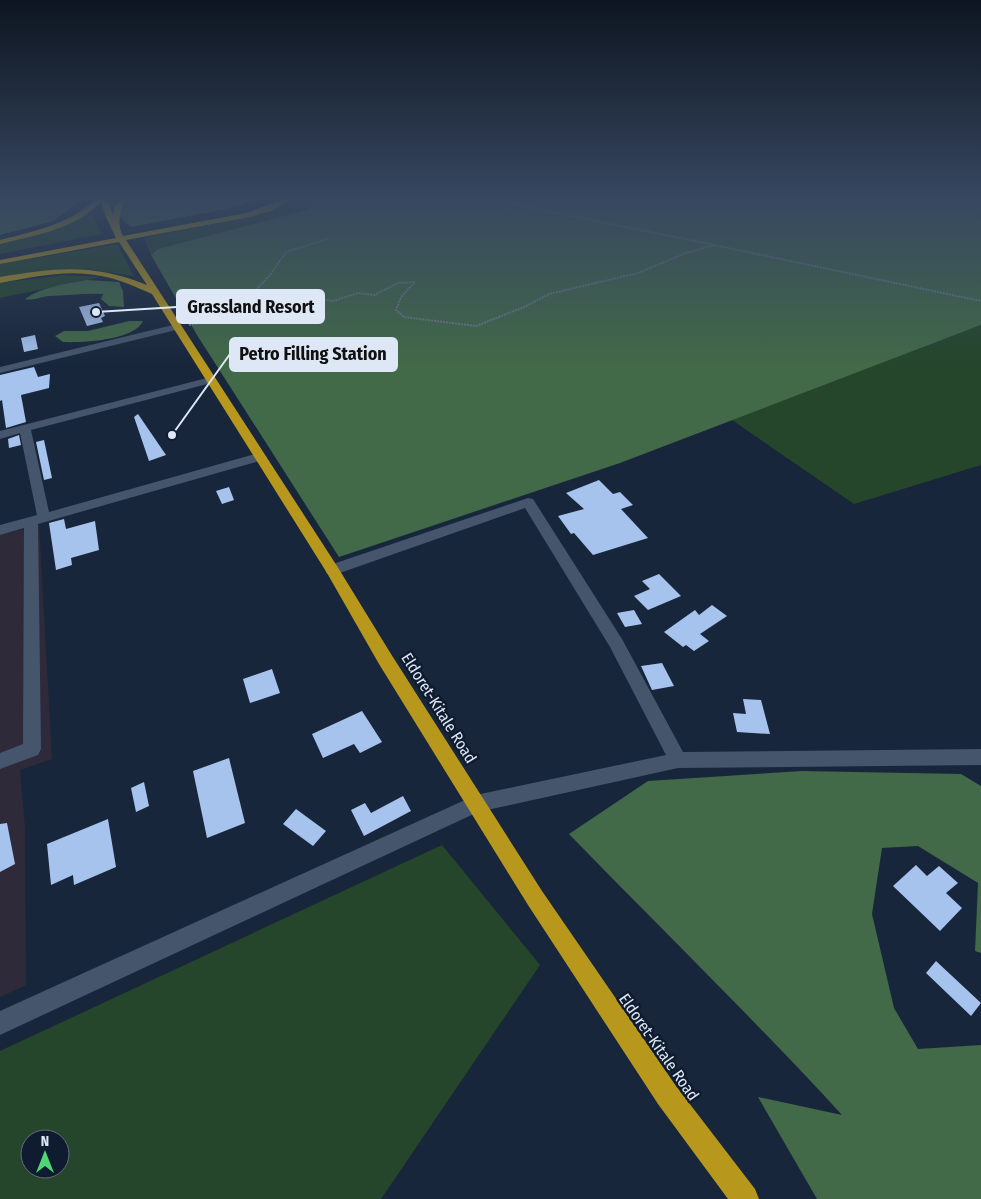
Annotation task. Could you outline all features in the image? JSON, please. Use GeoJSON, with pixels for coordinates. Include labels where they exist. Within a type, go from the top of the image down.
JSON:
{"type":"FeatureCollection","features":[{"type":"Feature","properties":{"kind":"highway"},"geometry":{"type":"LineString","coordinates":[[0,262],[43,254]]}},
{"type":"Feature","properties":{"kind":"highway","name":"Eldoret-Kitale Road"},"geometry":{"type":"LineString","coordinates":[[131,254],[332,570],[385,659],[583,973],[667,1095],[745,1199]]}},
{"type":"Feature","properties":{"kind":"highway"},"geometry":{"type":"LineString","coordinates":[[0,280],[39,274],[98,273],[131,281],[155,292]]}},
{"type":"Feature","properties":{"kind":"street"},"geometry":{"type":"LineString","coordinates":[[0,370],[176,327]]}},
{"type":"Feature","properties":{"kind":"street"},"geometry":{"type":"LineString","coordinates":[[0,435],[211,380]]}},
{"type":"Feature","properties":{"kind":"street"},"geometry":{"type":"LineString","coordinates":[[0,761],[32,749],[37,520],[25,428]]}},
{"type":"Feature","properties":{"kind":"street"},"geometry":{"type":"LineString","coordinates":[[0,530],[260,457]]}},
{"type":"Feature","properties":{"kind":"street"},"geometry":{"type":"LineString","coordinates":[[332,570],[528,502],[616,643],[678,760]]}},
{"type":"Feature","properties":{"kind":"street"},"geometry":{"type":"LineString","coordinates":[[0,1023],[476,804],[678,760],[981,757]]}},
{"type":"Feature","properties":{"kind":"path"},"geometry":{"type":"LineString","coordinates":[[267,308],[256,290],[270,275],[285,254]]}},
{"type":"Feature","properties":{"kind":"path"},"geometry":{"type":"LineString","coordinates":[[176,327],[220,320],[308,298],[333,301],[358,293],[374,295],[398,283],[416,282],[401,297],[396,310],[404,316],[476,326],[524,307],[549,294],[638,273],[684,254]]}},
{"type":"Feature","properties":{"kind":"path"},"geometry":{"type":"LineString","coordinates":[[753,254],[981,301]]}},
{"type":"Feature","properties":{"kind":"shaded area"},"geometry":{"type":"Polygon","coordinates":[[[39,525],[52,759],[20,770],[25,828],[26,985],[0,997],[0,535],[39,525]]]}},
{"type":"Feature","properties":{"kind":"green space"},"geometry":{"type":"Polygon","coordinates":[[[59,254],[122,254],[134,276],[87,269],[0,277],[0,264],[59,254]]]}},
{"type":"Feature","properties":{"kind":"green space"},"geometry":{"type":"Polygon","coordinates":[[[981,254],[981,325],[620,463],[339,557],[197,335],[151,255],[981,254]]]}},
{"type":"Feature","properties":{"kind":"green space"},"geometry":{"type":"Polygon","coordinates":[[[64,275],[100,277],[0,298],[0,283],[64,275]]]}},
{"type":"Feature","properties":{"kind":"green space"},"geometry":{"type":"Polygon","coordinates":[[[86,280],[119,282],[123,291],[124,307],[109,306],[101,299],[103,294],[48,296],[25,299],[46,289],[86,280]]]}},
{"type":"Feature","properties":{"kind":"green space"},"geometry":{"type":"Polygon","coordinates":[[[129,321],[143,321],[130,332],[107,339],[63,342],[55,336],[64,331],[88,331],[129,321]]]}},
{"type":"Feature","properties":{"kind":"green space"},"geometry":{"type":"Polygon","coordinates":[[[981,325],[981,465],[854,504],[732,420],[981,325]]]}},
{"type":"Feature","properties":{"kind":"green space"},"geometry":{"type":"Polygon","coordinates":[[[802,771],[961,774],[981,786],[981,953],[975,951],[978,883],[918,846],[882,848],[872,914],[894,1008],[918,1049],[981,1045],[981,1199],[817,1199],[758,1097],[842,1115],[569,834],[648,781],[802,771]]]}},
{"type":"Feature","properties":{"kind":"green space"},"geometry":{"type":"Polygon","coordinates":[[[442,845],[540,965],[381,1199],[0,1199],[0,1051],[442,845]]]}},
{"type":"Feature","properties":{"kind":"building"},"geometry":{"type":"Polygon","coordinates":[[[99,303],[105,316],[101,318],[103,322],[87,326],[79,307],[99,303]]]}},
{"type":"Feature","properties":{"kind":"building"},"geometry":{"type":"Polygon","coordinates":[[[35,335],[38,349],[24,352],[21,338],[35,335]]]}},
{"type":"Feature","properties":{"kind":"building"},"geometry":{"type":"Polygon","coordinates":[[[34,367],[38,377],[50,374],[49,388],[21,395],[26,422],[6,428],[2,400],[0,401],[0,375],[34,367]]]}},
{"type":"Feature","properties":{"kind":"building"},"geometry":{"type":"Polygon","coordinates":[[[138,414],[166,455],[149,461],[134,417],[138,414]]]}},
{"type":"Feature","properties":{"kind":"building"},"geometry":{"type":"Polygon","coordinates":[[[19,435],[21,445],[9,448],[8,439],[19,435]]]}},
{"type":"Feature","properties":{"kind":"building"},"geometry":{"type":"Polygon","coordinates":[[[44,440],[52,478],[44,480],[36,442],[44,440]]]}},
{"type":"Feature","properties":{"kind":"building"},"geometry":{"type":"Polygon","coordinates":[[[599,480],[613,494],[620,492],[633,505],[621,509],[648,538],[593,555],[574,533],[571,534],[558,516],[584,509],[566,493],[599,480]]]}},
{"type":"Feature","properties":{"kind":"building"},"geometry":{"type":"Polygon","coordinates":[[[229,487],[234,500],[222,504],[216,491],[229,487]]]}},
{"type":"Feature","properties":{"kind":"building"},"geometry":{"type":"Polygon","coordinates":[[[64,519],[66,529],[95,521],[99,550],[71,558],[72,565],[56,570],[49,523],[64,519]]]}},
{"type":"Feature","properties":{"kind":"building"},"geometry":{"type":"Polygon","coordinates":[[[659,574],[681,596],[648,610],[634,596],[650,589],[642,581],[659,574]]]}},
{"type":"Feature","properties":{"kind":"building"},"geometry":{"type":"Polygon","coordinates":[[[712,605],[727,616],[700,634],[709,641],[694,651],[686,645],[683,647],[664,632],[695,610],[699,615],[712,605]]]}},
{"type":"Feature","properties":{"kind":"building"},"geometry":{"type":"Polygon","coordinates":[[[634,610],[642,624],[625,627],[617,613],[634,610]]]}},
{"type":"Feature","properties":{"kind":"building"},"geometry":{"type":"Polygon","coordinates":[[[662,663],[674,686],[652,690],[641,666],[662,663]]]}},
{"type":"Feature","properties":{"kind":"building"},"geometry":{"type":"Polygon","coordinates":[[[272,669],[280,693],[250,703],[243,679],[272,669]]]}},
{"type":"Feature","properties":{"kind":"building"},"geometry":{"type":"Polygon","coordinates":[[[743,699],[761,700],[770,734],[737,732],[733,713],[746,714],[743,699]]]}},
{"type":"Feature","properties":{"kind":"building"},"geometry":{"type":"Polygon","coordinates":[[[362,711],[382,742],[360,753],[354,744],[323,758],[312,734],[362,711]]]}},
{"type":"Feature","properties":{"kind":"building"},"geometry":{"type":"Polygon","coordinates":[[[229,758],[245,823],[207,838],[193,771],[229,758]]]}},
{"type":"Feature","properties":{"kind":"building"},"geometry":{"type":"Polygon","coordinates":[[[144,782],[149,806],[136,812],[131,788],[144,782]]]}},
{"type":"Feature","properties":{"kind":"building"},"geometry":{"type":"Polygon","coordinates":[[[403,796],[411,811],[364,836],[351,810],[365,803],[371,813],[403,796]]]}},
{"type":"Feature","properties":{"kind":"building"},"geometry":{"type":"Polygon","coordinates":[[[296,809],[326,831],[313,846],[283,824],[296,809]]]}},
{"type":"Feature","properties":{"kind":"building"},"geometry":{"type":"Polygon","coordinates":[[[108,819],[116,867],[74,885],[73,875],[51,885],[47,844],[108,819]]]}},
{"type":"Feature","properties":{"kind":"building"},"geometry":{"type":"Polygon","coordinates":[[[7,823],[15,864],[0,872],[0,824],[7,823]]]}},
{"type":"Feature","properties":{"kind":"building"},"geometry":{"type":"Polygon","coordinates":[[[916,865],[927,876],[939,866],[958,883],[946,893],[962,908],[940,931],[893,886],[916,865]]]}},
{"type":"Feature","properties":{"kind":"building"},"geometry":{"type":"Polygon","coordinates":[[[936,961],[981,1003],[971,1016],[926,973],[936,961]]]}},
{"type":"Feature","properties":{"kind":"place","name":"Grassland Resort"},"geometry":{"type":"Point","coordinates":[96,312]}},
{"type":"Feature","properties":{"kind":"place","name":"Petro Filling Station"},"geometry":{"type":"Point","coordinates":[172,435]}}]}
